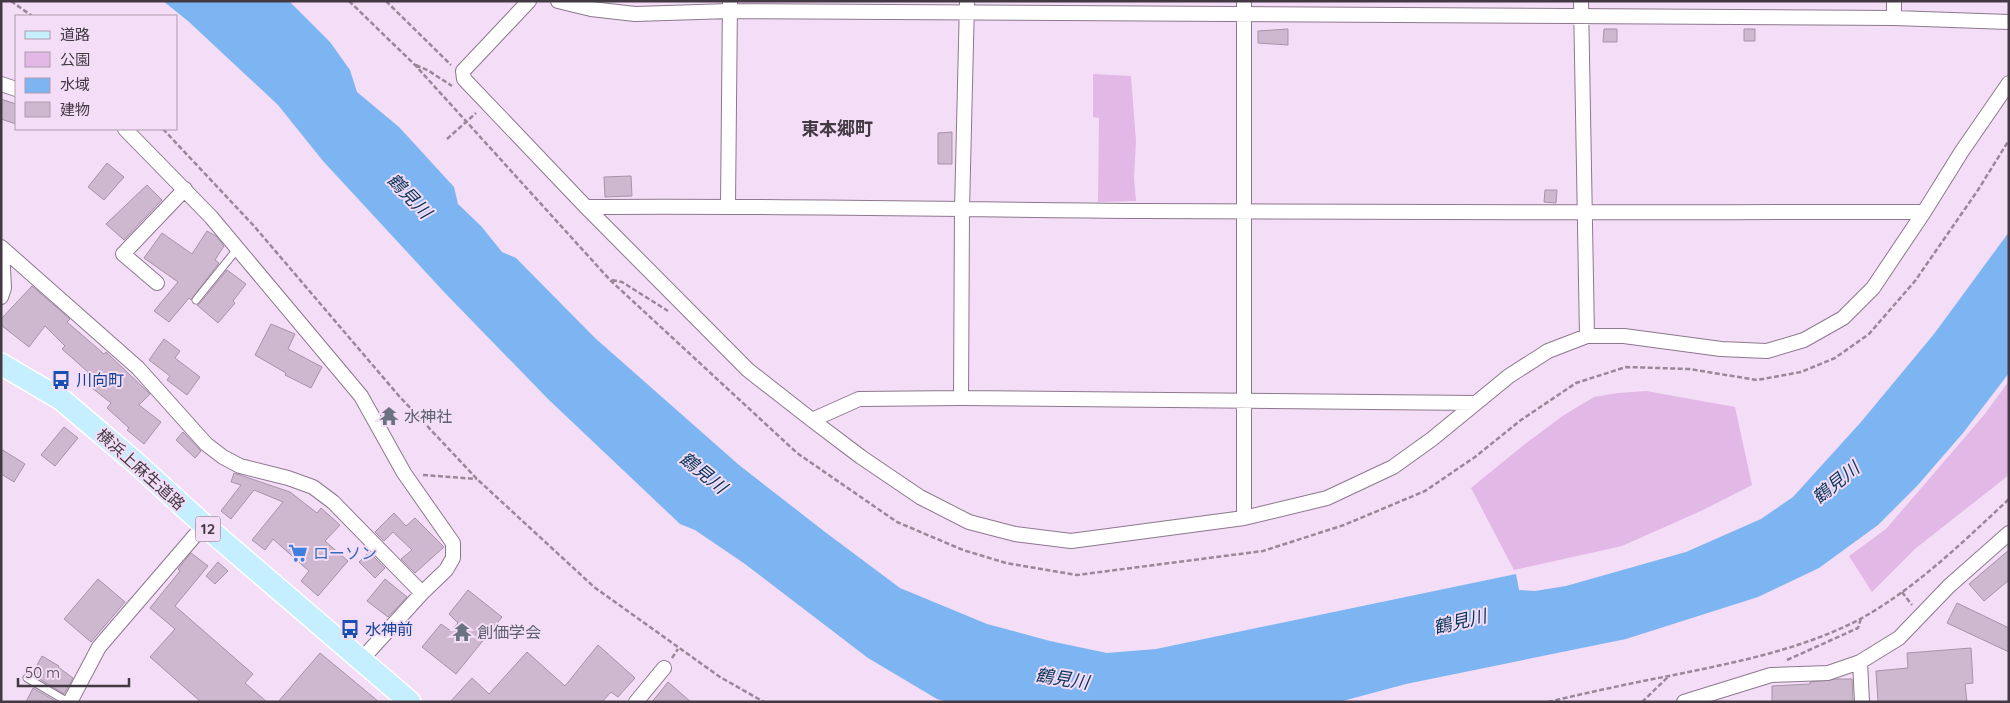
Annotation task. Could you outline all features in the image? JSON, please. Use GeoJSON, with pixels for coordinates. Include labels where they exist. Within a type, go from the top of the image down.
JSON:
{"type":"FeatureCollection","features":[{"type":"Feature","properties":{"kind":"main road","name":"横浜上麻生道路"},"geometry":{"type":"LineString","coordinates":[[1,364],[62,400],[136,462],[204,525],[362,659],[406,700]]}},
{"type":"Feature","properties":{"kind":"street"},"geometry":{"type":"LineString","coordinates":[[529,1],[462,73],[464,79],[586,207],[748,370],[861,457],[920,497],[969,522],[1015,534],[1071,541],[1244,518],[1328,498],[1393,466],[1432,438],[1509,376],[1548,351],[1587,336],[1624,336],[1721,348],[1767,351],[1804,340],[1843,318],[1873,288],[1962,151],[2009,83]]}},
{"type":"Feature","properties":{"kind":"street"},"geometry":{"type":"LineString","coordinates":[[558,1],[591,9],[635,14],[730,6],[1244,8],[1582,18],[1894,18],[2009,22]]}},
{"type":"Feature","properties":{"kind":"street"},"geometry":{"type":"LineString","coordinates":[[1582,1],[1587,336]]}},
{"type":"Feature","properties":{"kind":"street"},"geometry":{"type":"LineString","coordinates":[[1894,1],[1894,18]]}},
{"type":"Feature","properties":{"kind":"street"},"geometry":{"type":"LineString","coordinates":[[728,206],[730,6]]}},
{"type":"Feature","properties":{"kind":"street"},"geometry":{"type":"LineString","coordinates":[[961,398],[962,210],[967,8]]}},
{"type":"Feature","properties":{"kind":"street"},"geometry":{"type":"LineString","coordinates":[[1244,8],[1244,518]]}},
{"type":"Feature","properties":{"kind":"street"},"geometry":{"type":"LineString","coordinates":[[1,84],[15,89]]}},
{"type":"Feature","properties":{"kind":"street"},"geometry":{"type":"LineString","coordinates":[[126,130],[185,189],[238,248],[361,396],[404,473],[453,543],[453,558],[446,570],[422,593],[362,659]]}},
{"type":"Feature","properties":{"kind":"street"},"geometry":{"type":"LineString","coordinates":[[157,283],[123,254],[185,189]]}},
{"type":"Feature","properties":{"kind":"street"},"geometry":{"type":"LineString","coordinates":[[586,207],[728,206],[1244,212],[1924,212]]}},
{"type":"Feature","properties":{"kind":"street"},"geometry":{"type":"LineString","coordinates":[[1,297],[4,288],[2,248]]}},
{"type":"Feature","properties":{"kind":"street"},"geometry":{"type":"LineString","coordinates":[[2,248],[138,368],[206,444],[240,466],[288,478],[313,487],[333,502],[422,593]]}},
{"type":"Feature","properties":{"kind":"street"},"geometry":{"type":"LineString","coordinates":[[812,420],[859,399],[961,398],[1476,403]]}},
{"type":"Feature","properties":{"kind":"street"},"geometry":{"type":"LineString","coordinates":[[69,702],[99,646],[204,525]]}},
{"type":"Feature","properties":{"kind":"street"},"geometry":{"type":"LineString","coordinates":[[1684,702],[1771,675],[1828,673],[1860,662],[1899,638],[1949,586],[2009,533]]}},
{"type":"Feature","properties":{"kind":"street"},"geometry":{"type":"LineString","coordinates":[[1860,662],[1862,702]]}},
{"type":"Feature","properties":{"kind":"street"},"geometry":{"type":"LineString","coordinates":[[636,702],[664,668]]}},
{"type":"Feature","properties":{"kind":"lane"},"geometry":{"type":"LineString","coordinates":[[196,300],[238,248]]}},
{"type":"Feature","properties":{"kind":"lane"},"geometry":{"type":"LineString","coordinates":[[27,678],[69,702]]}},
{"type":"Feature","properties":{"kind":"path"},"geometry":{"type":"LineString","coordinates":[[11,1],[31,15]]}},
{"type":"Feature","properties":{"kind":"path"},"geometry":{"type":"LineString","coordinates":[[349,1],[415,65],[610,280],[797,453],[897,522],[964,550],[1006,563],[1077,575],[1264,552],[1344,525],[1425,491],[1475,457],[1521,420],[1576,383],[1626,367],[1689,369],[1757,380],[1800,372],[1835,358],[1869,334],[1915,281],[1978,190],[2009,140]]}},
{"type":"Feature","properties":{"kind":"path"},"geometry":{"type":"LineString","coordinates":[[386,1],[455,70],[462,73]]}},
{"type":"Feature","properties":{"kind":"path"},"geometry":{"type":"LineString","coordinates":[[415,65],[429,71],[452,87]]}},
{"type":"Feature","properties":{"kind":"path"},"geometry":{"type":"LineString","coordinates":[[447,139],[470,119]]}},
{"type":"Feature","properties":{"kind":"path"},"geometry":{"type":"LineString","coordinates":[[164,130],[254,226],[399,396],[477,479],[594,587],[720,677],[764,702]]}},
{"type":"Feature","properties":{"kind":"path"},"geometry":{"type":"LineString","coordinates":[[610,280],[622,282],[668,312]]}},
{"type":"Feature","properties":{"kind":"path"},"geometry":{"type":"LineString","coordinates":[[404,473],[477,479]]}},
{"type":"Feature","properties":{"kind":"path"},"geometry":{"type":"LineString","coordinates":[[1548,702],[1786,649],[1836,630],[1861,618],[1902,592],[1930,571],[2009,499]]}},
{"type":"Feature","properties":{"kind":"path"},"geometry":{"type":"LineString","coordinates":[[1902,592],[1916,612]]}},
{"type":"Feature","properties":{"kind":"path"},"geometry":{"type":"LineString","coordinates":[[1783,661],[1858,628],[1861,618]]}},
{"type":"Feature","properties":{"kind":"path"},"geometry":{"type":"LineString","coordinates":[[1642,702],[1670,675]]}},
{"type":"Feature","properties":{"kind":"green space"},"geometry":{"type":"Polygon","coordinates":[[[1093,74],[1131,76],[1136,141],[1134,178],[1136,201],[1098,202],[1099,118],[1093,117],[1093,74]]]}},
{"type":"Feature","properties":{"kind":"green space"},"geometry":{"type":"Polygon","coordinates":[[[2009,381],[2009,475],[1916,548],[1872,592],[1849,556],[1886,529],[1984,415],[2009,381]]]}},
{"type":"Feature","properties":{"kind":"green space"},"geometry":{"type":"Polygon","coordinates":[[[1646,391],[1735,407],[1752,485],[1703,510],[1622,546],[1514,570],[1471,488],[1564,415],[1594,397],[1646,391]]]}},
{"type":"Feature","properties":{"kind":"water","name":"鶴見川"},"geometry":{"type":"Polygon","coordinates":[[[163,1],[289,1],[330,42],[350,70],[357,92],[399,127],[454,187],[458,204],[481,226],[502,252],[516,258],[595,338],[739,465],[900,588],[987,624],[1050,641],[1107,653],[1156,649],[1516,574],[1519,590],[1535,591],[1566,586],[1686,552],[1761,519],[1793,497],[1861,422],[1934,334],[2009,232],[2009,373],[1963,433],[1917,486],[1878,525],[1819,568],[1758,597],[1626,639],[1406,684],[1339,702],[948,702],[937,699],[868,658],[745,564],[695,530],[680,524],[548,399],[445,293],[323,161],[278,105],[188,21],[163,1]]]}},
{"type":"Feature","properties":{"kind":"building"},"geometry":{"type":"Polygon","coordinates":[[[1288,29],[1288,45],[1258,43],[1258,31],[1288,29]]]}},
{"type":"Feature","properties":{"kind":"building"},"geometry":{"type":"Polygon","coordinates":[[[1604,29],[1617,29],[1617,42],[1603,42],[1604,29]]]}},
{"type":"Feature","properties":{"kind":"building"},"geometry":{"type":"Polygon","coordinates":[[[1744,29],[1755,29],[1755,41],[1744,41],[1744,29]]]}},
{"type":"Feature","properties":{"kind":"building"},"geometry":{"type":"Polygon","coordinates":[[[1,99],[15,104],[15,124],[1,119],[1,99]]]}},
{"type":"Feature","properties":{"kind":"building"},"geometry":{"type":"Polygon","coordinates":[[[952,132],[952,164],[938,164],[938,133],[952,132]]]}},
{"type":"Feature","properties":{"kind":"building"},"geometry":{"type":"Polygon","coordinates":[[[107,163],[124,177],[104,200],[88,187],[107,163]]]}},
{"type":"Feature","properties":{"kind":"building"},"geometry":{"type":"Polygon","coordinates":[[[631,176],[632,196],[605,197],[604,177],[631,176]]]}},
{"type":"Feature","properties":{"kind":"building"},"geometry":{"type":"Polygon","coordinates":[[[147,185],[162,200],[124,240],[106,224],[147,185]]]}},
{"type":"Feature","properties":{"kind":"building"},"geometry":{"type":"Polygon","coordinates":[[[1545,190],[1557,190],[1556,203],[1544,202],[1545,190]]]}},
{"type":"Feature","properties":{"kind":"building"},"geometry":{"type":"Polygon","coordinates":[[[207,231],[216,236],[224,246],[215,260],[219,263],[191,300],[189,298],[169,322],[154,311],[178,282],[144,258],[162,233],[192,254],[207,231]]]}},
{"type":"Feature","properties":{"kind":"building"},"geometry":{"type":"Polygon","coordinates":[[[227,270],[246,284],[233,301],[235,303],[218,323],[197,305],[227,270]]]}},
{"type":"Feature","properties":{"kind":"building"},"geometry":{"type":"Polygon","coordinates":[[[32,286],[70,319],[67,322],[104,354],[106,352],[150,394],[139,405],[161,422],[144,444],[127,430],[129,428],[107,408],[111,403],[82,380],[88,372],[62,349],[65,346],[45,326],[29,347],[1,325],[1,319],[32,286]]]}},
{"type":"Feature","properties":{"kind":"building"},"geometry":{"type":"Polygon","coordinates":[[[271,324],[295,334],[288,349],[322,367],[311,388],[285,375],[286,373],[255,355],[271,324]]]}},
{"type":"Feature","properties":{"kind":"building"},"geometry":{"type":"Polygon","coordinates":[[[164,339],[180,351],[175,358],[200,377],[187,395],[167,380],[170,376],[149,360],[164,339]]]}},
{"type":"Feature","properties":{"kind":"building"},"geometry":{"type":"Polygon","coordinates":[[[64,427],[78,438],[55,466],[41,455],[64,427]]]}},
{"type":"Feature","properties":{"kind":"building"},"geometry":{"type":"Polygon","coordinates":[[[183,432],[201,451],[195,458],[176,440],[183,432]]]}},
{"type":"Feature","properties":{"kind":"building"},"geometry":{"type":"Polygon","coordinates":[[[1,449],[25,464],[14,482],[1,474],[1,449]]]}},
{"type":"Feature","properties":{"kind":"building"},"geometry":{"type":"Polygon","coordinates":[[[234,473],[290,492],[317,513],[321,508],[340,525],[325,541],[348,561],[318,596],[301,581],[309,571],[273,539],[265,550],[252,540],[283,502],[254,490],[231,519],[221,511],[241,485],[231,482],[234,473]]]}},
{"type":"Feature","properties":{"kind":"building"},"geometry":{"type":"Polygon","coordinates":[[[394,513],[406,526],[415,518],[444,547],[415,573],[401,559],[412,550],[393,532],[384,541],[375,532],[394,513]]]}},
{"type":"Feature","properties":{"kind":"building"},"geometry":{"type":"Polygon","coordinates":[[[2009,550],[2009,580],[1984,601],[1969,584],[2009,550]]]}},
{"type":"Feature","properties":{"kind":"building"},"geometry":{"type":"Polygon","coordinates":[[[369,552],[385,568],[375,578],[359,562],[369,552]]]}},
{"type":"Feature","properties":{"kind":"building"},"geometry":{"type":"Polygon","coordinates":[[[191,553],[208,566],[175,606],[253,674],[245,683],[267,702],[201,702],[150,657],[175,629],[150,608],[180,571],[178,569],[191,553]]]}},
{"type":"Feature","properties":{"kind":"building"},"geometry":{"type":"Polygon","coordinates":[[[218,562],[228,571],[215,584],[206,576],[218,562]]]}},
{"type":"Feature","properties":{"kind":"building"},"geometry":{"type":"Polygon","coordinates":[[[98,579],[125,602],[91,642],[64,619],[98,579]]]}},
{"type":"Feature","properties":{"kind":"building"},"geometry":{"type":"Polygon","coordinates":[[[385,579],[407,597],[388,617],[367,601],[385,579]]]}},
{"type":"Feature","properties":{"kind":"building","name":"創価学会"},"geometry":{"type":"Polygon","coordinates":[[[468,590],[502,617],[456,674],[422,647],[441,624],[451,631],[458,623],[449,614],[468,590]]]}},
{"type":"Feature","properties":{"kind":"building"},"geometry":{"type":"Polygon","coordinates":[[[1957,603],[2009,628],[2009,652],[1947,623],[1957,603]]]}},
{"type":"Feature","properties":{"kind":"building"},"geometry":{"type":"Polygon","coordinates":[[[598,645],[635,678],[618,697],[611,692],[602,702],[450,702],[472,678],[489,694],[527,652],[565,686],[598,645]]]}},
{"type":"Feature","properties":{"kind":"building"},"geometry":{"type":"Polygon","coordinates":[[[1971,648],[1973,683],[1965,684],[1967,702],[1878,702],[1876,671],[1908,668],[1907,653],[1971,648]]]}},
{"type":"Feature","properties":{"kind":"building"},"geometry":{"type":"Polygon","coordinates":[[[320,653],[349,677],[379,702],[278,702],[320,653]]]}},
{"type":"Feature","properties":{"kind":"building"},"geometry":{"type":"Polygon","coordinates":[[[42,656],[59,666],[73,678],[64,694],[38,678],[39,676],[33,672],[42,656]]]}},
{"type":"Feature","properties":{"kind":"building"},"geometry":{"type":"Polygon","coordinates":[[[1852,679],[1853,702],[1772,702],[1772,686],[1810,684],[1810,682],[1852,679]]]}},
{"type":"Feature","properties":{"kind":"building"},"geometry":{"type":"Polygon","coordinates":[[[668,682],[691,702],[652,702],[668,682]]]}},
{"type":"Feature","properties":{"kind":"building"},"geometry":{"type":"Polygon","coordinates":[[[33,688],[57,702],[26,702],[33,688]]]}},
{"type":"Feature","properties":{"kind":"place","name":"川向町"},"geometry":{"type":"Point","coordinates":[61,380]}},
{"type":"Feature","properties":{"kind":"place","name":"水神社"},"geometry":{"type":"Point","coordinates":[389,416]}},
{"type":"Feature","properties":{"kind":"place","name":"ローソン"},"geometry":{"type":"Point","coordinates":[298,553]}},
{"type":"Feature","properties":{"kind":"place","name":"水神前"},"geometry":{"type":"Point","coordinates":[350,629]}},
{"type":"Feature","properties":{"kind":"place","name":"創価学会"},"geometry":{"type":"Point","coordinates":[462,632]}},
{"type":"Feature","properties":{"kind":"district","name":"東本郷町"},"geometry":{"type":"Point","coordinates":[837,129]}}]}
